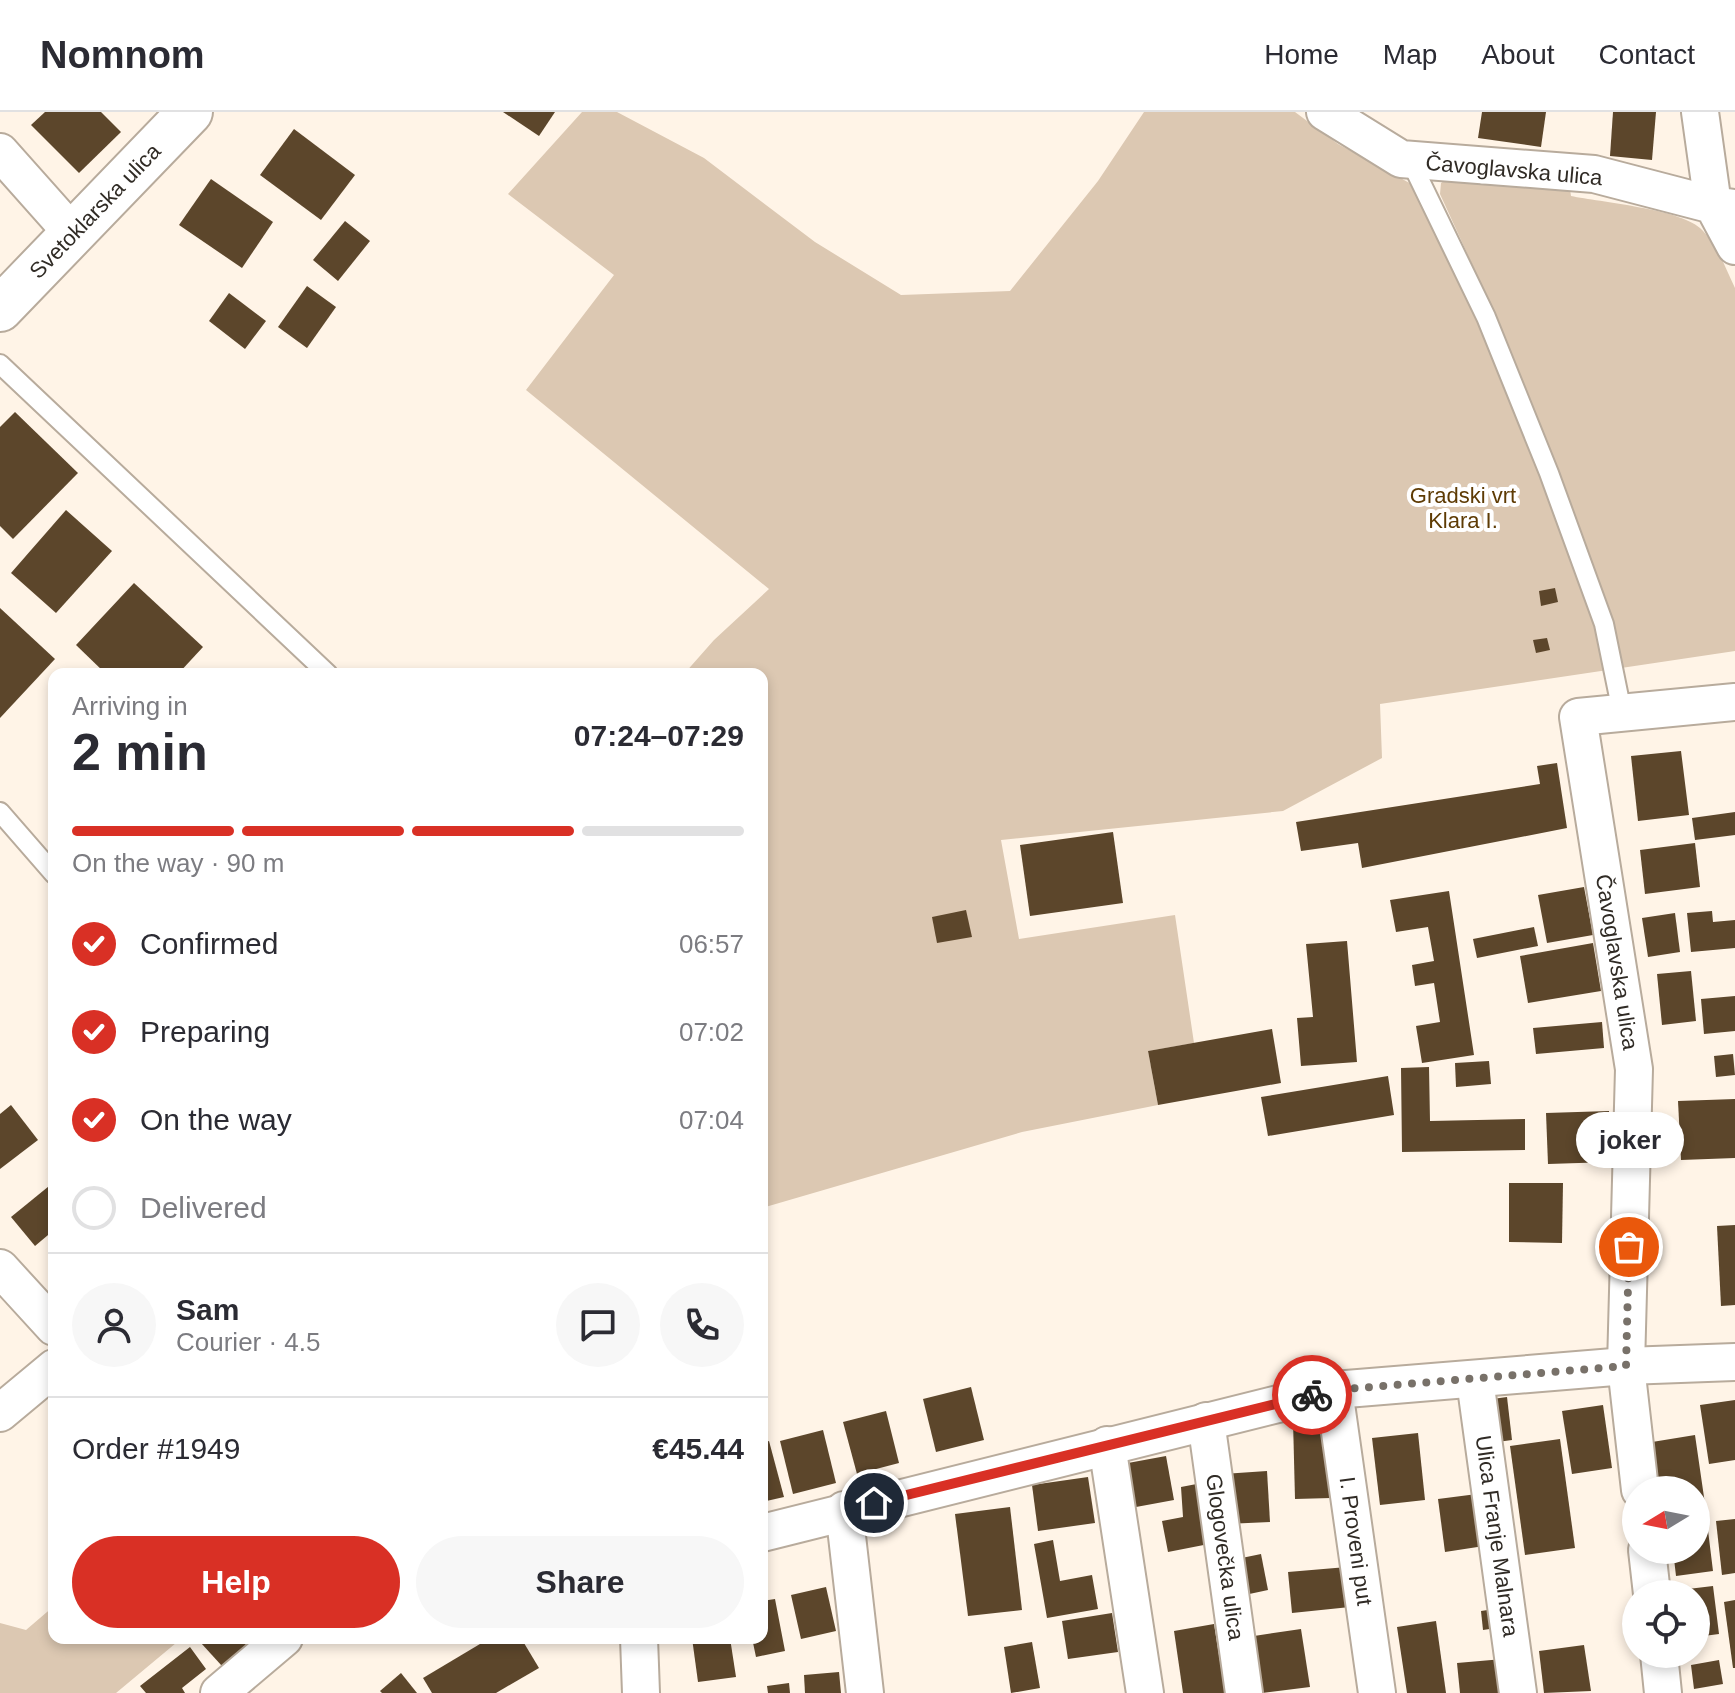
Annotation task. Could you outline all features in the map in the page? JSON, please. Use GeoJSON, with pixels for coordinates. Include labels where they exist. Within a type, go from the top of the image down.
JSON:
{"type":"FeatureCollection","features":[{"type":"Feature","properties":{"kind":"street","name":"Svetoklarska ulica"},"geometry":{"type":"LineString","coordinates":[[0,309],[190,112]]}},
{"type":"Feature","properties":{"kind":"street","name":"Čavoglavska ulica"},"geometry":{"type":"LineString","coordinates":[[1325,112],[1401,159],[1594,174],[1724,207]]}},
{"type":"Feature","properties":{"kind":"street"},"geometry":{"type":"LineString","coordinates":[[1700,112],[1735,246]]}},
{"type":"Feature","properties":{"kind":"street"},"geometry":{"type":"LineString","coordinates":[[0,152],[73,234]]}},
{"type":"Feature","properties":{"kind":"street","name":"Čavoglavska ulica"},"geometry":{"type":"LineString","coordinates":[[1626,1366],[1634,1069],[1578,717],[1735,702]]}},
{"type":"Feature","properties":{"kind":"street"},"geometry":{"type":"LineString","coordinates":[[0,1268],[48,1320]]}},
{"type":"Feature","properties":{"kind":"street"},"geometry":{"type":"LineString","coordinates":[[768,1531],[1334,1390],[1626,1366],[1735,1362]]}},
{"type":"Feature","properties":{"kind":"street"},"geometry":{"type":"LineString","coordinates":[[1626,1366],[1638,1476]]}},
{"type":"Feature","properties":{"kind":"street"},"geometry":{"type":"LineString","coordinates":[[0,1413],[48,1373]]}},
{"type":"Feature","properties":{"kind":"street","name":"Ulica Franje Malnara"},"geometry":{"type":"LineString","coordinates":[[1475,1380],[1518,1693]]}},
{"type":"Feature","properties":{"kind":"street","name":"I. Proveni put"},"geometry":{"type":"LineString","coordinates":[[1334,1390],[1377,1693]]}},
{"type":"Feature","properties":{"kind":"street","name":"Glogovečka ulica"},"geometry":{"type":"LineString","coordinates":[[1206,1421],[1244,1693]]}},
{"type":"Feature","properties":{"kind":"street"},"geometry":{"type":"LineString","coordinates":[[1107,1445],[1145,1693]]}},
{"type":"Feature","properties":{"kind":"street"},"geometry":{"type":"LineString","coordinates":[[844,1510],[865,1693]]}},
{"type":"Feature","properties":{"kind":"street"},"geometry":{"type":"LineString","coordinates":[[219,1693],[277,1644]]}},
{"type":"Feature","properties":{"kind":"street"},"geometry":{"type":"LineString","coordinates":[[639,1644],[641,1693]]}},
{"type":"Feature","properties":{"kind":"street"},"geometry":{"type":"LineString","coordinates":[[1660,1668],[1663,1693]]}},
{"type":"Feature","properties":{"kind":"lane"},"geometry":{"type":"LineString","coordinates":[[1410,160],[1486,317],[1549,473],[1568,533],[1604,624],[1622,712]]}},
{"type":"Feature","properties":{"kind":"lane"},"geometry":{"type":"LineString","coordinates":[[0,364],[322,668]]}},
{"type":"Feature","properties":{"kind":"lane"},"geometry":{"type":"LineString","coordinates":[[0,812],[48,867]]}},
{"type":"Feature","properties":{"kind":"green space","name":"Gradski vrt Klara I."},"geometry":{"type":"Polygon","coordinates":[[[582,112],[617,112],[704,158],[815,242],[901,295],[1010,291],[1098,181],[1144,112],[1295,112],[1338,144],[1415,186],[1461,283],[1477,275],[1440,194],[1441,183],[1449,178],[1570,189],[1571,196],[1658,211],[1690,221],[1711,241],[1735,288],[1735,651],[1380,704],[1382,758],[1283,811],[1001,840],[1019,939],[1175,915],[1194,1043],[1148,1051],[1158,1105],[1022,1132],[768,1206],[768,668],[689,668],[714,640],[769,589],[526,390],[614,275],[508,194],[582,112]]]}},
{"type":"Feature","properties":{"kind":"green space"},"geometry":{"type":"Polygon","coordinates":[[[48,1611],[48,1644],[175,1644],[116,1693],[0,1693],[0,1623],[26,1630],[48,1611]]]}},
{"type":"Feature","properties":{"kind":"building"},"geometry":{"type":"Polygon","coordinates":[[[45,112],[101,112],[121,132],[79,173],[31,125],[45,112]]]}},
{"type":"Feature","properties":{"kind":"building"},"geometry":{"type":"Polygon","coordinates":[[[503,112],[555,112],[539,136],[503,112]]]}},
{"type":"Feature","properties":{"kind":"building"},"geometry":{"type":"Polygon","coordinates":[[[1482,112],[1546,112],[1541,147],[1478,138],[1482,112]]]}},
{"type":"Feature","properties":{"kind":"building"},"geometry":{"type":"Polygon","coordinates":[[[1613,112],[1656,112],[1652,160],[1610,156],[1613,112]]]}},
{"type":"Feature","properties":{"kind":"building"},"geometry":{"type":"Polygon","coordinates":[[[294,129],[355,175],[321,220],[260,175],[294,129]]]}},
{"type":"Feature","properties":{"kind":"building"},"geometry":{"type":"Polygon","coordinates":[[[211,179],[273,222],[242,268],[179,225],[211,179]]]}},
{"type":"Feature","properties":{"kind":"building"},"geometry":{"type":"Polygon","coordinates":[[[345,221],[370,241],[338,281],[313,260],[345,221]]]}},
{"type":"Feature","properties":{"kind":"building"},"geometry":{"type":"Polygon","coordinates":[[[307,286],[336,307],[307,348],[278,327],[307,286]]]}},
{"type":"Feature","properties":{"kind":"building"},"geometry":{"type":"Polygon","coordinates":[[[229,293],[266,321],[245,349],[209,321],[229,293]]]}},
{"type":"Feature","properties":{"kind":"building"},"geometry":{"type":"Polygon","coordinates":[[[15,412],[78,473],[13,539],[0,526],[0,427],[15,412]]]}},
{"type":"Feature","properties":{"kind":"building"},"geometry":{"type":"Polygon","coordinates":[[[66,510],[112,551],[56,613],[11,573],[66,510]]]}},
{"type":"Feature","properties":{"kind":"building"},"geometry":{"type":"Polygon","coordinates":[[[134,583],[203,647],[184,668],[100,668],[76,645],[134,583]]]}},
{"type":"Feature","properties":{"kind":"building"},"geometry":{"type":"Polygon","coordinates":[[[1555,588],[1558,602],[1541,606],[1539,591],[1555,588]]]}},
{"type":"Feature","properties":{"kind":"building"},"geometry":{"type":"Polygon","coordinates":[[[0,608],[55,659],[0,718],[0,608]]]}},
{"type":"Feature","properties":{"kind":"building"},"geometry":{"type":"Polygon","coordinates":[[[1547,638],[1550,650],[1536,653],[1533,640],[1547,638]]]}},
{"type":"Feature","properties":{"kind":"building"},"geometry":{"type":"Polygon","coordinates":[[[1681,751],[1689,815],[1638,821],[1631,756],[1681,751]]]}},
{"type":"Feature","properties":{"kind":"building"},"geometry":{"type":"Polygon","coordinates":[[[1557,763],[1567,828],[1362,868],[1358,843],[1301,851],[1296,822],[1540,784],[1537,766],[1557,763]]]}},
{"type":"Feature","properties":{"kind":"building"},"geometry":{"type":"Polygon","coordinates":[[[1735,812],[1735,835],[1695,840],[1692,818],[1735,812]]]}},
{"type":"Feature","properties":{"kind":"building"},"geometry":{"type":"Polygon","coordinates":[[[1113,832],[1123,903],[1030,916],[1020,845],[1113,832]]]}},
{"type":"Feature","properties":{"kind":"building"},"geometry":{"type":"Polygon","coordinates":[[[1695,843],[1700,887],[1645,894],[1640,850],[1695,843]]]}},
{"type":"Feature","properties":{"kind":"building"},"geometry":{"type":"Polygon","coordinates":[[[1584,887],[1593,935],[1547,943],[1538,895],[1584,887]]]}},
{"type":"Feature","properties":{"kind":"building"},"geometry":{"type":"Polygon","coordinates":[[[1449,891],[1474,1055],[1422,1063],[1416,1026],[1440,1022],[1434,983],[1415,986],[1412,965],[1434,961],[1428,927],[1396,932],[1390,900],[1449,891]]]}},
{"type":"Feature","properties":{"kind":"building"},"geometry":{"type":"Polygon","coordinates":[[[966,910],[972,937],[937,943],[932,917],[966,910]]]}},
{"type":"Feature","properties":{"kind":"building"},"geometry":{"type":"Polygon","coordinates":[[[1712,911],[1713,922],[1735,920],[1735,948],[1691,952],[1687,913],[1712,911]]]}},
{"type":"Feature","properties":{"kind":"building"},"geometry":{"type":"Polygon","coordinates":[[[1675,913],[1680,952],[1648,957],[1642,918],[1675,913]]]}},
{"type":"Feature","properties":{"kind":"building"},"geometry":{"type":"Polygon","coordinates":[[[1534,927],[1538,946],[1477,958],[1473,939],[1534,927]]]}},
{"type":"Feature","properties":{"kind":"building"},"geometry":{"type":"Polygon","coordinates":[[[1347,941],[1357,1062],[1301,1066],[1297,1018],[1313,1017],[1306,944],[1347,941]]]}},
{"type":"Feature","properties":{"kind":"building"},"geometry":{"type":"Polygon","coordinates":[[[1593,943],[1601,991],[1528,1003],[1520,956],[1593,943]]]}},
{"type":"Feature","properties":{"kind":"building"},"geometry":{"type":"Polygon","coordinates":[[[1691,971],[1696,1021],[1662,1025],[1657,974],[1691,971]]]}},
{"type":"Feature","properties":{"kind":"building"},"geometry":{"type":"Polygon","coordinates":[[[1735,996],[1735,1031],[1704,1034],[1701,999],[1735,996]]]}},
{"type":"Feature","properties":{"kind":"building"},"geometry":{"type":"Polygon","coordinates":[[[1602,1022],[1604,1048],[1536,1054],[1533,1028],[1602,1022]]]}},
{"type":"Feature","properties":{"kind":"building"},"geometry":{"type":"Polygon","coordinates":[[[1272,1029],[1281,1083],[1158,1105],[1148,1051],[1272,1029]]]}},
{"type":"Feature","properties":{"kind":"building"},"geometry":{"type":"Polygon","coordinates":[[[1733,1054],[1735,1075],[1716,1077],[1714,1056],[1733,1054]]]}},
{"type":"Feature","properties":{"kind":"building"},"geometry":{"type":"Polygon","coordinates":[[[1489,1061],[1491,1084],[1456,1087],[1455,1063],[1489,1061]]]}},
{"type":"Feature","properties":{"kind":"building"},"geometry":{"type":"Polygon","coordinates":[[[1429,1067],[1430,1121],[1525,1119],[1525,1150],[1402,1152],[1401,1068],[1429,1067]]]}},
{"type":"Feature","properties":{"kind":"building"},"geometry":{"type":"Polygon","coordinates":[[[1388,1076],[1394,1115],[1268,1136],[1261,1097],[1388,1076]]]}},
{"type":"Feature","properties":{"kind":"building"},"geometry":{"type":"Polygon","coordinates":[[[1735,1099],[1735,1158],[1681,1160],[1678,1101],[1735,1099]]]}},
{"type":"Feature","properties":{"kind":"building"},"geometry":{"type":"Polygon","coordinates":[[[11,1105],[38,1140],[0,1169],[0,1114],[11,1105]]]}},
{"type":"Feature","properties":{"kind":"building"},"geometry":{"type":"Polygon","coordinates":[[[1609,1111],[1610,1162],[1548,1164],[1546,1113],[1609,1111]]]}},
{"type":"Feature","properties":{"kind":"building"},"geometry":{"type":"Polygon","coordinates":[[[1509,1183],[1563,1183],[1562,1243],[1509,1242],[1509,1183]]]}},
{"type":"Feature","properties":{"kind":"building"},"geometry":{"type":"Polygon","coordinates":[[[48,1187],[48,1235],[35,1246],[11,1217],[48,1187]]]}},
{"type":"Feature","properties":{"kind":"building"},"geometry":{"type":"Polygon","coordinates":[[[1735,1225],[1735,1305],[1721,1306],[1717,1226],[1735,1225]]]}},
{"type":"Feature","properties":{"kind":"building"},"geometry":{"type":"Polygon","coordinates":[[[971,1387],[984,1440],[936,1452],[923,1399],[971,1387]]]}},
{"type":"Feature","properties":{"kind":"building"},"geometry":{"type":"Polygon","coordinates":[[[1507,1397],[1512,1440],[1490,1443],[1485,1400],[1507,1397]]]}},
{"type":"Feature","properties":{"kind":"building"},"geometry":{"type":"Polygon","coordinates":[[[1735,1400],[1735,1460],[1709,1464],[1700,1405],[1735,1400]]]}},
{"type":"Feature","properties":{"kind":"building"},"geometry":{"type":"Polygon","coordinates":[[[1603,1405],[1612,1468],[1572,1474],[1562,1411],[1603,1405]]]}},
{"type":"Feature","properties":{"kind":"building"},"geometry":{"type":"Polygon","coordinates":[[[886,1411],[899,1463],[857,1474],[843,1422],[886,1411]]]}},
{"type":"Feature","properties":{"kind":"building"},"geometry":{"type":"Polygon","coordinates":[[[1330,1419],[1331,1498],[1295,1499],[1293,1420],[1330,1419]]]}},
{"type":"Feature","properties":{"kind":"building"},"geometry":{"type":"Polygon","coordinates":[[[823,1430],[836,1483],[793,1494],[780,1441],[823,1430]]]}},
{"type":"Feature","properties":{"kind":"building"},"geometry":{"type":"Polygon","coordinates":[[[1418,1433],[1425,1500],[1380,1505],[1372,1438],[1418,1433]]]}},
{"type":"Feature","properties":{"kind":"building"},"geometry":{"type":"Polygon","coordinates":[[[1695,1435],[1701,1476],[1650,1476],[1646,1443],[1695,1435]]]}},
{"type":"Feature","properties":{"kind":"building"},"geometry":{"type":"Polygon","coordinates":[[[1560,1439],[1575,1548],[1525,1555],[1510,1446],[1560,1439]]]}},
{"type":"Feature","properties":{"kind":"building"},"geometry":{"type":"Polygon","coordinates":[[[768,1441],[784,1497],[768,1501],[768,1441]]]}},
{"type":"Feature","properties":{"kind":"building"},"geometry":{"type":"Polygon","coordinates":[[[1166,1456],[1174,1500],[1136,1507],[1128,1463],[1166,1456]]]}},
{"type":"Feature","properties":{"kind":"building"},"geometry":{"type":"Polygon","coordinates":[[[1267,1471],[1270,1522],[1226,1524],[1223,1474],[1267,1471]]]}},
{"type":"Feature","properties":{"kind":"building"},"geometry":{"type":"Polygon","coordinates":[[[1088,1477],[1095,1523],[1038,1531],[1032,1485],[1088,1477]]]}},
{"type":"Feature","properties":{"kind":"building"},"geometry":{"type":"Polygon","coordinates":[[[1207,1482],[1219,1542],[1168,1552],[1162,1521],[1183,1517],[1181,1487],[1207,1482]]]}},
{"type":"Feature","properties":{"kind":"building"},"geometry":{"type":"Polygon","coordinates":[[[1477,1494],[1484,1546],[1445,1552],[1438,1499],[1477,1494]]]}},
{"type":"Feature","properties":{"kind":"building"},"geometry":{"type":"Polygon","coordinates":[[[1010,1507],[1022,1610],[968,1616],[955,1514],[1010,1507]]]}},
{"type":"Feature","properties":{"kind":"building"},"geometry":{"type":"Polygon","coordinates":[[[1735,1519],[1735,1573],[1722,1575],[1716,1521],[1735,1519]]]}},
{"type":"Feature","properties":{"kind":"building"},"geometry":{"type":"Polygon","coordinates":[[[1053,1540],[1060,1581],[1092,1575],[1098,1609],[1047,1618],[1034,1544],[1053,1540]]]}},
{"type":"Feature","properties":{"kind":"building"},"geometry":{"type":"Polygon","coordinates":[[[1710,1546],[1713,1571],[1676,1576],[1675,1564],[1710,1564],[1710,1546]]]}},
{"type":"Feature","properties":{"kind":"building"},"geometry":{"type":"Polygon","coordinates":[[[1261,1554],[1268,1590],[1240,1596],[1232,1560],[1261,1554]]]}},
{"type":"Feature","properties":{"kind":"building"},"geometry":{"type":"Polygon","coordinates":[[[1347,1567],[1350,1607],[1292,1613],[1288,1572],[1347,1567]]]}},
{"type":"Feature","properties":{"kind":"building"},"geometry":{"type":"Polygon","coordinates":[[[1710,1586],[1713,1586],[1719,1634],[1710,1635],[1710,1586]]]}},
{"type":"Feature","properties":{"kind":"building"},"geometry":{"type":"Polygon","coordinates":[[[826,1587],[836,1631],[801,1639],[791,1595],[826,1587]]]}},
{"type":"Feature","properties":{"kind":"building"},"geometry":{"type":"Polygon","coordinates":[[[775,1599],[785,1651],[756,1657],[753,1644],[768,1644],[768,1600],[775,1599]]]}},
{"type":"Feature","properties":{"kind":"building"},"geometry":{"type":"Polygon","coordinates":[[[1735,1600],[1735,1668],[1733,1668],[1724,1602],[1735,1600]]]}},
{"type":"Feature","properties":{"kind":"building"},"geometry":{"type":"Polygon","coordinates":[[[1501,1608],[1503,1627],[1483,1630],[1481,1611],[1501,1608]]]}},
{"type":"Feature","properties":{"kind":"building"},"geometry":{"type":"Polygon","coordinates":[[[1112,1613],[1118,1652],[1068,1659],[1062,1621],[1112,1613]]]}},
{"type":"Feature","properties":{"kind":"building"},"geometry":{"type":"Polygon","coordinates":[[[1436,1621],[1446,1693],[1407,1693],[1397,1627],[1436,1621]]]}},
{"type":"Feature","properties":{"kind":"building"},"geometry":{"type":"Polygon","coordinates":[[[1214,1624],[1225,1693],[1183,1693],[1174,1631],[1214,1624]]]}},
{"type":"Feature","properties":{"kind":"building"},"geometry":{"type":"Polygon","coordinates":[[[1301,1629],[1310,1687],[1262,1693],[1254,1636],[1301,1629]]]}},
{"type":"Feature","properties":{"kind":"building"},"geometry":{"type":"Polygon","coordinates":[[[1032,1642],[1040,1688],[1011,1693],[1004,1647],[1032,1642]]]}},
{"type":"Feature","properties":{"kind":"building"},"geometry":{"type":"Polygon","coordinates":[[[202,1644],[245,1644],[256,1656],[232,1677],[202,1644]]]}},
{"type":"Feature","properties":{"kind":"building"},"geometry":{"type":"Polygon","coordinates":[[[480,1644],[525,1644],[539,1668],[496,1693],[432,1693],[423,1678],[480,1644]]]}},
{"type":"Feature","properties":{"kind":"building"},"geometry":{"type":"Polygon","coordinates":[[[693,1644],[731,1644],[736,1677],[698,1682],[693,1644]]]}},
{"type":"Feature","properties":{"kind":"building"},"geometry":{"type":"Polygon","coordinates":[[[1584,1645],[1591,1691],[1544,1693],[1539,1651],[1584,1645]]]}},
{"type":"Feature","properties":{"kind":"building"},"geometry":{"type":"Polygon","coordinates":[[[190,1647],[206,1669],[182,1688],[185,1693],[146,1693],[140,1686],[190,1647]]]}},
{"type":"Feature","properties":{"kind":"building"},"geometry":{"type":"Polygon","coordinates":[[[1503,1659],[1506,1693],[1460,1693],[1457,1663],[1503,1659]]]}},
{"type":"Feature","properties":{"kind":"building"},"geometry":{"type":"Polygon","coordinates":[[[1719,1660],[1723,1684],[1694,1689],[1691,1668],[1710,1668],[1710,1662],[1719,1660]]]}},
{"type":"Feature","properties":{"kind":"building"},"geometry":{"type":"Polygon","coordinates":[[[839,1672],[841,1693],[805,1693],[804,1675],[839,1672]]]}},
{"type":"Feature","properties":{"kind":"building"},"geometry":{"type":"Polygon","coordinates":[[[401,1673],[417,1693],[380,1691],[401,1673]]]}},
{"type":"Feature","properties":{"kind":"building"},"geometry":{"type":"Polygon","coordinates":[[[789,1683],[790,1693],[768,1693],[767,1686],[789,1683]]]}},
{"type":"Feature","properties":{"kind":"way so far"},"geometry":{"type":"LineString","coordinates":[[1312,1395],[1334,1390],[1626,1366],[1629,1247]]}},
{"type":"Feature","properties":{"kind":"place","name":"joker"},"geometry":{"type":"Point","coordinates":[1629,1247]}},
{"type":"Feature","properties":{"kind":"route"},"geometry":{"type":"LineString","coordinates":[[874,1503],[1312,1395]]}}]}
